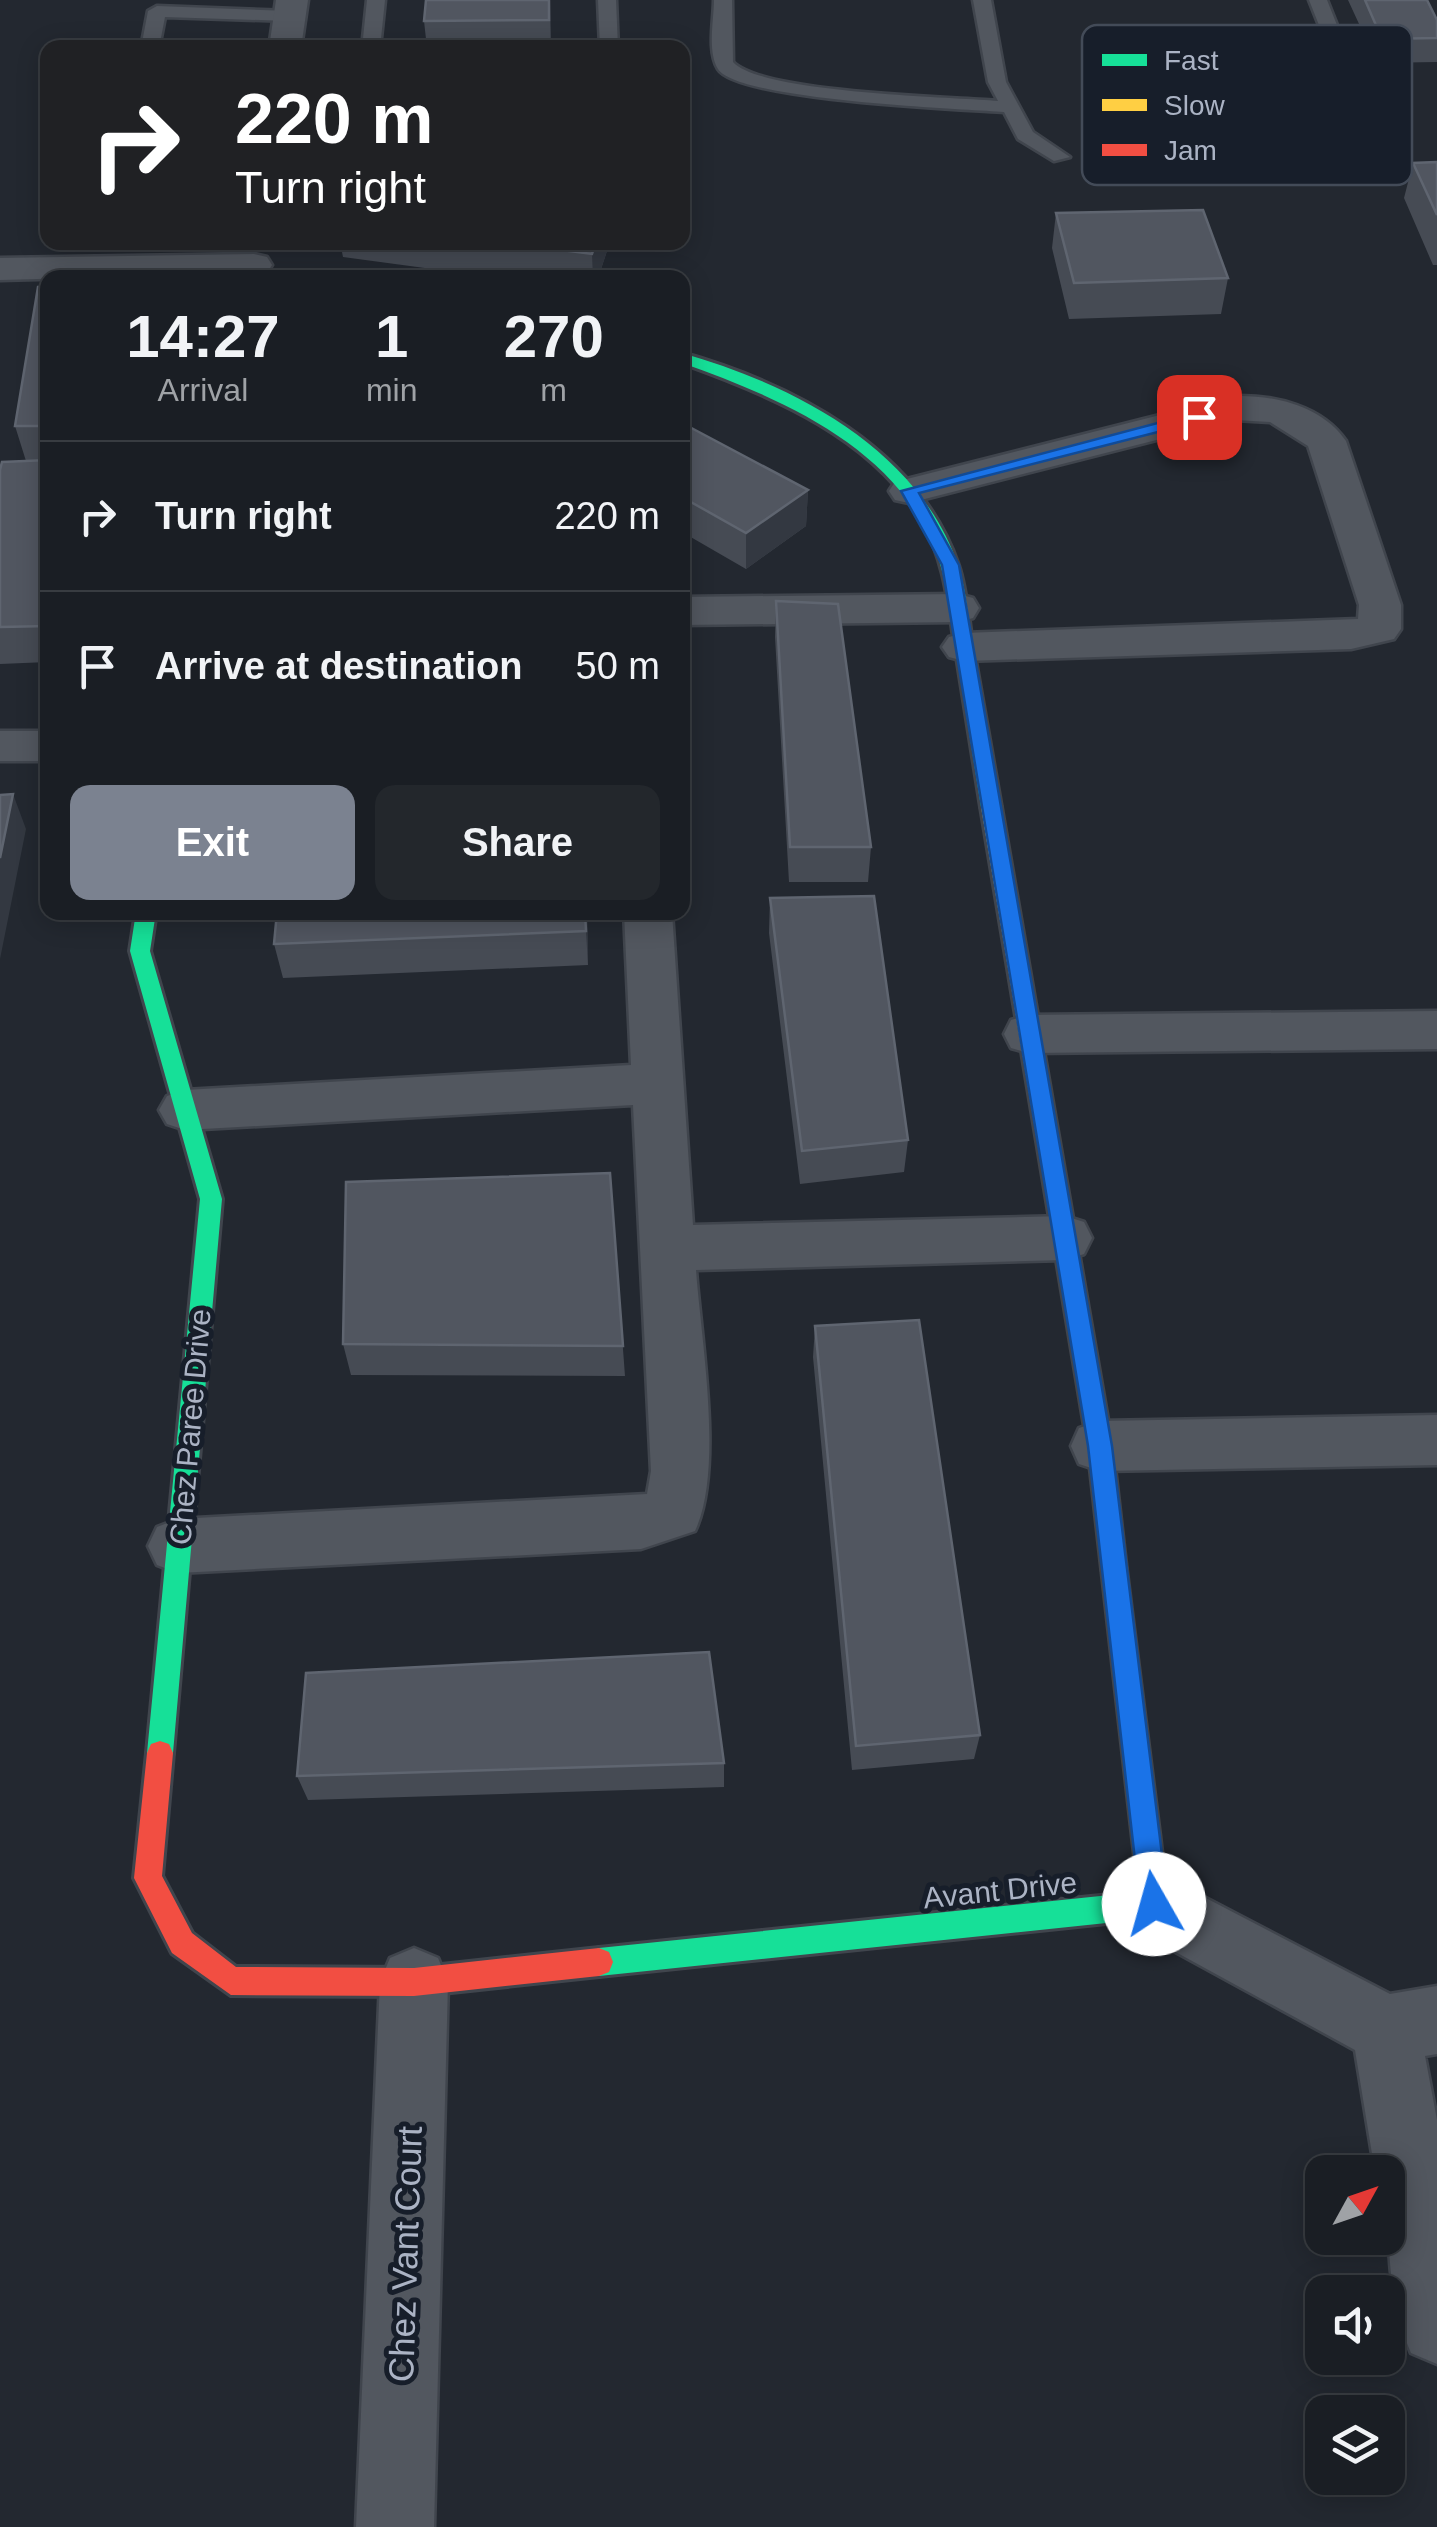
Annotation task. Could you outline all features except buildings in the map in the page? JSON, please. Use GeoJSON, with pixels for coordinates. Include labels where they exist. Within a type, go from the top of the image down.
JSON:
{"type":"FeatureCollection","features":[{"type":"Feature","properties":{"kind":"street"},"geometry":{"type":"LineString","coordinates":[[0,269],[254,262]]}},
{"type":"Feature","properties":{"kind":"street"},"geometry":{"type":"LineString","coordinates":[[690,361],[774,393],[822,422],[910,491],[950,565],[1100,1446],[1154,1904],[1411,2024],[1437,2327]]}},
{"type":"Feature","properties":{"kind":"street"},"geometry":{"type":"LineString","coordinates":[[690,611],[961,628],[1351,635],[1378,629],[1380,605],[1326,441],[1306,424],[1268,405],[1236,408],[910,491]]}},
{"type":"Feature","properties":{"kind":"street"},"geometry":{"type":"LineString","coordinates":[[0,746],[40,746]]}},
{"type":"Feature","properties":{"kind":"street","name":"Chez Paree Drive"},"geometry":{"type":"LineString","coordinates":[[145,920],[140,952],[211,1199],[148,1878],[182,1943]]}},
{"type":"Feature","properties":{"kind":"street"},"geometry":{"type":"LineString","coordinates":[[178,1546],[641,1522],[674,1512],[680,1471],[648,920]]}},
{"type":"Feature","properties":{"kind":"street"},"geometry":{"type":"LineString","coordinates":[[1028,1034],[1437,1030]]}},
{"type":"Feature","properties":{"kind":"street"},"geometry":{"type":"LineString","coordinates":[[185,1110],[655,1084]]}},
{"type":"Feature","properties":{"kind":"street"},"geometry":{"type":"LineString","coordinates":[[666,1248],[1064,1238]]}},
{"type":"Feature","properties":{"kind":"street"},"geometry":{"type":"LineString","coordinates":[[1100,1446],[1437,1440]]}},
{"type":"Feature","properties":{"kind":"street","name":"Avant Drive"},"geometry":{"type":"LineString","coordinates":[[182,1943],[231,1981],[414,1982],[1154,1904]]}},
{"type":"Feature","properties":{"kind":"street","name":"Chez Vant Court"},"geometry":{"type":"LineString","coordinates":[[396,2527],[414,1982]]}},
{"type":"Feature","properties":{"kind":"lane"},"geometry":{"type":"LineString","coordinates":[[372,40],[376,0]]}},
{"type":"Feature","properties":{"kind":"lane"},"geometry":{"type":"LineString","coordinates":[[607,0],[609,40]]}},
{"type":"Feature","properties":{"kind":"lane"},"geometry":{"type":"LineString","coordinates":[[723,0],[725,66],[734,77],[751,83],[1010,107]]}},
{"type":"Feature","properties":{"kind":"lane"},"geometry":{"type":"LineString","coordinates":[[982,0],[997,82],[1025,136],[1060,157]]}},
{"type":"Feature","properties":{"kind":"lane"},"geometry":{"type":"LineString","coordinates":[[1318,0],[1328,25]]}},
{"type":"Feature","properties":{"kind":"lane"},"geometry":{"type":"LineString","coordinates":[[152,40],[157,11],[289,21]]}},
{"type":"Feature","properties":{"kind":"traffic: fast"},"geometry":{"type":"LineString","coordinates":[[690,361],[803,409],[878,459],[909,490],[933,526],[950,566],[991,807]]}},
{"type":"Feature","properties":{"kind":"traffic: fast"},"geometry":{"type":"LineString","coordinates":[[145,920],[140,951],[211,1199],[160,1753]]}},
{"type":"Feature","properties":{"kind":"traffic: fast"},"geometry":{"type":"LineString","coordinates":[[599,1962],[1154,1904],[1114,1569]]}},
{"type":"Feature","properties":{"kind":"traffic: slow"},"geometry":{"type":"LineString","coordinates":[[991,807],[1100,1446],[1114,1569]]}},
{"type":"Feature","properties":{"kind":"traffic: jam"},"geometry":{"type":"LineString","coordinates":[[160,1753],[148,1878],[182,1943],[231,1981],[414,1982],[599,1962]]}},
{"type":"Feature","properties":{"kind":"route"},"geometry":{"type":"LineString","coordinates":[[1154,1904],[1100,1446],[950,565],[910,491],[1199,417]]}}]}
